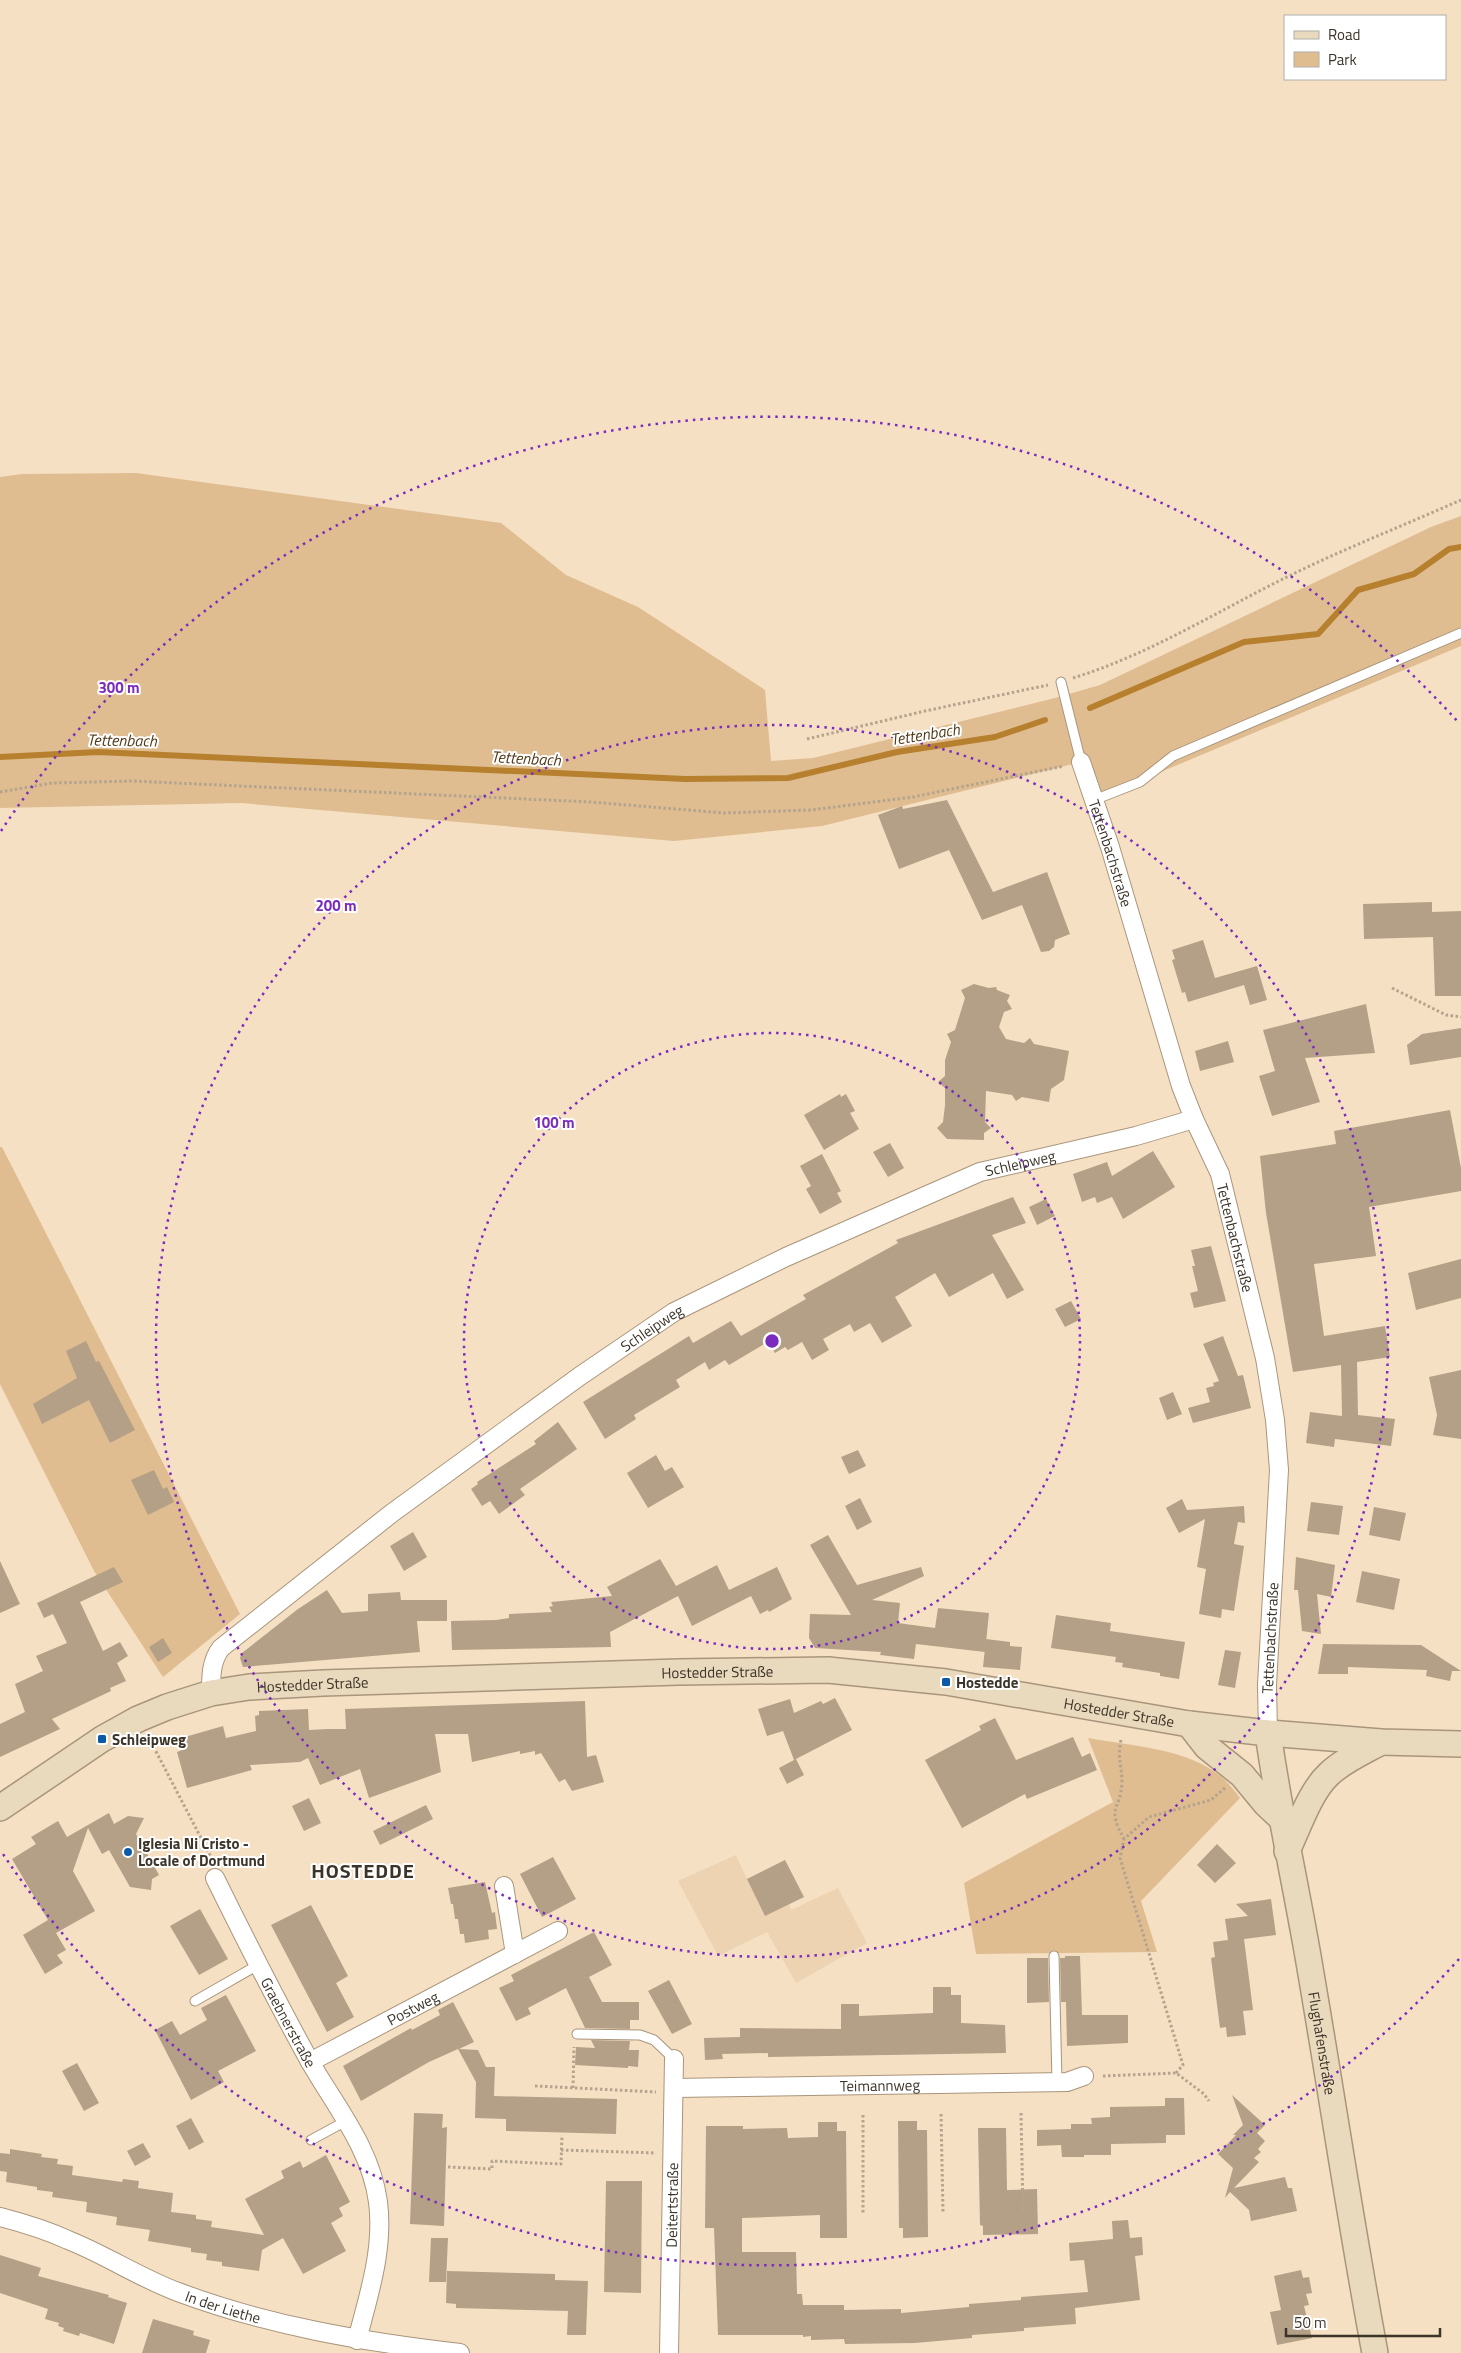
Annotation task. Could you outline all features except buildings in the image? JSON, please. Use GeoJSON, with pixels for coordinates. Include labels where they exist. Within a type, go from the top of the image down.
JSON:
{"type":"FeatureCollection","features":[{"type":"Feature","properties":{"kind":"main road","name":"Hostedder Straße"},"geometry":{"type":"LineString","coordinates":[[0,1808],[102,1739],[138,1719],[211,1693],[249,1687],[323,1683],[679,1672],[828,1670],[946,1682],[1189,1724],[1268,1733],[1380,1742],[1461,1744]]}},
{"type":"Feature","properties":{"kind":"main road"},"geometry":{"type":"LineString","coordinates":[[1189,1724],[1207,1747],[1242,1775],[1266,1804],[1281,1818]]}},
{"type":"Feature","properties":{"kind":"main road","name":"Flughafenstraße"},"geometry":{"type":"LineString","coordinates":[[1268,1733],[1281,1818],[1310,1966],[1349,2214],[1375,2353]]}},
{"type":"Feature","properties":{"kind":"main road"},"geometry":{"type":"LineString","coordinates":[[1287,1851],[1318,1788],[1326,1776],[1338,1766],[1380,1742]]}},
{"type":"Feature","properties":{"kind":"street","name":"Tettenbachstraße"},"geometry":{"type":"LineString","coordinates":[[1082,762],[1181,1086],[1220,1174],[1265,1358],[1275,1420],[1279,1470],[1267,1685],[1268,1733]]}},
{"type":"Feature","properties":{"kind":"street","name":"Schleipweg"},"geometry":{"type":"LineString","coordinates":[[211,1693],[211,1674],[215,1656],[221,1648],[392,1513],[580,1376],[674,1312],[786,1257],[980,1172],[1136,1136],[1194,1119]]}},
{"type":"Feature","properties":{"kind":"street","name":"Graebnerstraße"},"geometry":{"type":"LineString","coordinates":[[215,1878],[258,1965],[310,2062],[369,2161],[378,2202],[380,2236],[376,2265],[357,2340]]}},
{"type":"Feature","properties":{"kind":"street"},"geometry":{"type":"LineString","coordinates":[[504,1886],[515,1954]]}},
{"type":"Feature","properties":{"kind":"street","name":"Postweg"},"geometry":{"type":"LineString","coordinates":[[310,2062],[558,1931]]}},
{"type":"Feature","properties":{"kind":"street","name":"Deitertstraße"},"geometry":{"type":"LineString","coordinates":[[669,2353],[674,2059]]}},
{"type":"Feature","properties":{"kind":"street","name":"Teimannweg"},"geometry":{"type":"LineString","coordinates":[[674,2088],[1067,2082],[1091,2076]]}},
{"type":"Feature","properties":{"kind":"street","name":"In der Liethe"},"geometry":{"type":"LineString","coordinates":[[0,2217],[39,2228],[69,2240],[176,2291],[225,2309],[357,2340],[460,2353]]}},
{"type":"Feature","properties":{"kind":"lane"},"geometry":{"type":"LineString","coordinates":[[1094,800],[1140,782],[1173,756],[1461,633]]}},
{"type":"Feature","properties":{"kind":"lane"},"geometry":{"type":"LineString","coordinates":[[1061,682],[1082,762]]}},
{"type":"Feature","properties":{"kind":"lane"},"geometry":{"type":"LineString","coordinates":[[1054,1956],[1057,2082]]}},
{"type":"Feature","properties":{"kind":"lane"},"geometry":{"type":"LineString","coordinates":[[195,2000],[258,1965]]}},
{"type":"Feature","properties":{"kind":"lane"},"geometry":{"type":"LineString","coordinates":[[576,2034],[640,2035],[654,2040],[674,2059]]}},
{"type":"Feature","properties":{"kind":"lane"},"geometry":{"type":"LineString","coordinates":[[311,2140],[346,2121]]}},
{"type":"Feature","properties":{"kind":"path"},"geometry":{"type":"LineString","coordinates":[[807,739],[1061,682],[1098,670],[1295,573],[1461,500]]}},
{"type":"Feature","properties":{"kind":"path"},"geometry":{"type":"LineString","coordinates":[[0,792],[52,783],[132,781],[591,802],[724,813],[811,810],[914,797],[1026,776],[1082,762]]}},
{"type":"Feature","properties":{"kind":"path"},"geometry":{"type":"LineString","coordinates":[[1392,988],[1446,1015],[1461,1016]]}},
{"type":"Feature","properties":{"kind":"path"},"geometry":{"type":"LineString","coordinates":[[138,1719],[217,1869],[215,1878]]}},
{"type":"Feature","properties":{"kind":"path"},"geometry":{"type":"LineString","coordinates":[[1121,1740],[1118,1762],[1122,1785],[1114,1810],[1116,1824],[1124,1839]]}},
{"type":"Feature","properties":{"kind":"path"},"geometry":{"type":"LineString","coordinates":[[1176,2073],[1183,2065],[1120,1858],[1124,1839],[1149,1818],[1211,1800],[1228,1786]]}},
{"type":"Feature","properties":{"kind":"path"},"geometry":{"type":"LineString","coordinates":[[573,2088],[576,2034]]}},
{"type":"Feature","properties":{"kind":"path"},"geometry":{"type":"LineString","coordinates":[[1091,2076],[1176,2073],[1204,2094],[1209,2102]]}},
{"type":"Feature","properties":{"kind":"path"},"geometry":{"type":"LineString","coordinates":[[535,2086],[657,2092]]}},
{"type":"Feature","properties":{"kind":"path"},"geometry":{"type":"LineString","coordinates":[[1021,2113],[1023,2211]]}},
{"type":"Feature","properties":{"kind":"path"},"geometry":{"type":"LineString","coordinates":[[942,2114],[943,2212]]}},
{"type":"Feature","properties":{"kind":"path"},"geometry":{"type":"LineString","coordinates":[[863,2115],[863,2215]]}},
{"type":"Feature","properties":{"kind":"path"},"geometry":{"type":"LineString","coordinates":[[448,2167],[492,2169],[492,2161],[561,2164],[562,2135]]}},
{"type":"Feature","properties":{"kind":"path"},"geometry":{"type":"LineString","coordinates":[[561,2150],[656,2153]]}},
{"type":"Feature","properties":{"kind":"shaded area"},"geometry":{"type":"Polygon","coordinates":[[[736,1855],[747,1879],[785,1860],[804,1897],[789,1904],[791,1910],[838,1888],[867,1943],[796,1983],[767,1932],[718,1956],[678,1881],[736,1855]]]}},
{"type":"Feature","properties":{"kind":"green space"},"geometry":{"type":"Polygon","coordinates":[[[136,473],[501,523],[566,575],[638,607],[765,690],[771,761],[813,758],[1055,698],[1100,685],[1431,527],[1461,516],[1461,646],[1094,800],[1081,762],[822,826],[674,841],[241,803],[0,808],[0,477],[22,474],[136,473]]]}},
{"type":"Feature","properties":{"kind":"green space"},"geometry":{"type":"Polygon","coordinates":[[[0,1147],[2,1147],[240,1614],[163,1677],[94,1571],[0,1384],[0,1147]]]}},
{"type":"Feature","properties":{"kind":"green space"},"geometry":{"type":"Polygon","coordinates":[[[1088,1738],[1140,1746],[1193,1760],[1223,1778],[1240,1798],[1141,1901],[1157,1952],[976,1954],[964,1883],[1113,1802],[1088,1738]]]}},
{"type":"Feature","properties":{"kind":"waterway","name":"Tettenbach"},"geometry":{"type":"LineString","coordinates":[[1090,708],[1244,642],[1318,634],[1358,590],[1414,574],[1449,549],[1461,547]]}},
{"type":"Feature","properties":{"kind":"waterway","name":"Tettenbach"},"geometry":{"type":"LineString","coordinates":[[0,757],[98,752],[685,779],[788,778],[897,752],[995,737],[1045,720]]}},
{"type":"Feature","properties":{"kind":"place","name":"Hostedde"},"geometry":{"type":"Point","coordinates":[946,1682]}},
{"type":"Feature","properties":{"kind":"place","name":"Schleipweg"},"geometry":{"type":"Point","coordinates":[102,1739]}},
{"type":"Feature","properties":{"kind":"place","name":"Iglesia Ni Cristo - Locale of Dortmund"},"geometry":{"type":"Point","coordinates":[128,1852]}},
{"type":"Feature","properties":{"kind":"district","name":"HOSTEDDE"},"geometry":{"type":"Point","coordinates":[363,1870]}}]}
